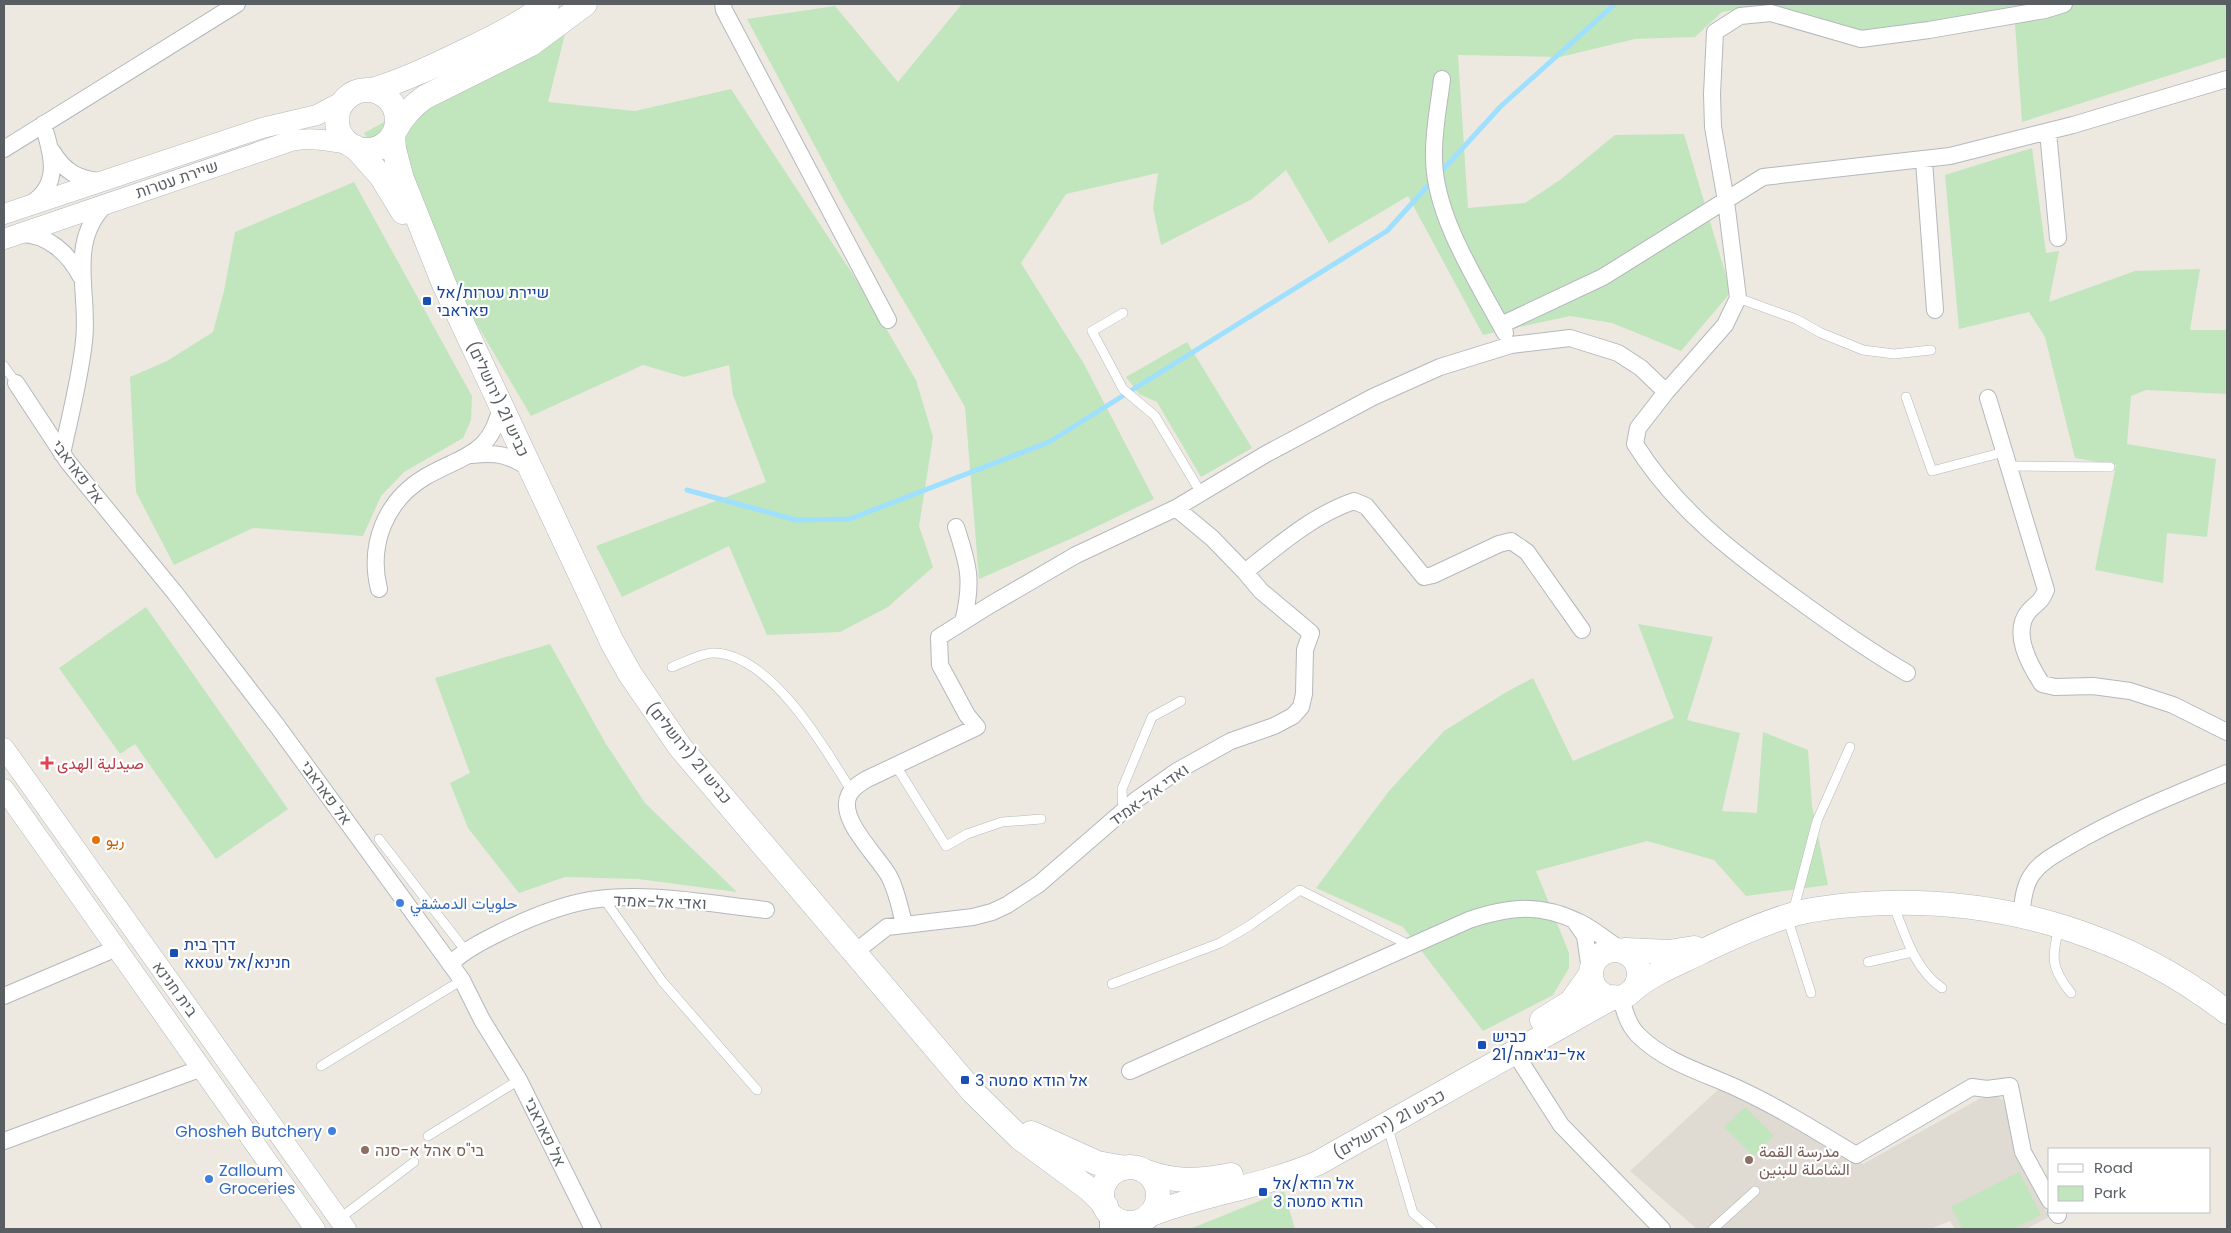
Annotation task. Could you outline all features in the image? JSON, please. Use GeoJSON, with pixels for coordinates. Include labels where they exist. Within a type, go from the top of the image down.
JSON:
{"type":"FeatureCollection","features":[{"type":"Feature","properties":{"kind":"main road"},"geometry":{"type":"LineString","coordinates":[[547,4],[518,24],[492,38],[413,76],[372,90],[353,93],[339,109],[339,128],[344,138],[354,146],[372,149],[385,144],[403,116],[425,97],[531,44],[586,4]]}},
{"type":"Feature","properties":{"kind":"main road"},"geometry":{"type":"LineString","coordinates":[[372,90],[383,94],[396,109],[394,132]]}},
{"type":"Feature","properties":{"kind":"main road","name":"כביש 21 (ירושלים)"},"geometry":{"type":"LineString","coordinates":[[394,132],[394,149],[402,179],[444,284],[612,642],[648,702],[680,746],[973,1092],[1020,1138],[1090,1188],[1107,1216]]}},
{"type":"Feature","properties":{"kind":"main road","name":"כביש 21 (ירושלים)"},"geometry":{"type":"LineString","coordinates":[[354,146],[369,161],[393,194],[444,284]]}},
{"type":"Feature","properties":{"kind":"main road","name":"כביש 21 (ירושלים)"},"geometry":{"type":"LineString","coordinates":[[1143,1221],[1203,1197],[1258,1185],[1318,1163],[1515,1052],[1623,995],[1647,978],[1730,938],[1789,916],[1846,906],[1893,903],[1940,903],[2020,915],[2091,936],[2136,956],[2180,980],[2227,1012]]}},
{"type":"Feature","properties":{"kind":"main road","name":"כביש 21 (ירושלים)"},"geometry":{"type":"LineString","coordinates":[[1623,950],[1680,951],[1730,938]]}},
{"type":"Feature","properties":{"kind":"main road"},"geometry":{"type":"LineString","coordinates":[[1614,949],[1623,950],[1634,957],[1639,966],[1640,976],[1623,995],[1606,997],[1597,991],[1591,979],[1594,960],[1602,952],[1614,949]]}},
{"type":"Feature","properties":{"kind":"main road","name":"כביש 21 (ירושלים)"},"geometry":{"type":"LineString","coordinates":[[973,1092],[1006,1117],[1050,1143],[1097,1164],[1136,1170],[1172,1180],[1198,1181],[1254,1170],[1303,1153],[1562,1008],[1576,995],[1591,972]]}},
{"type":"Feature","properties":{"kind":"main road"},"geometry":{"type":"LineString","coordinates":[[1136,1170],[1154,1180],[1158,1190],[1158,1200],[1154,1210],[1143,1221],[1136,1222],[1126,1223],[1107,1216],[1103,1199],[1104,1185],[1109,1177],[1136,1170]]}},
{"type":"Feature","properties":{"kind":"street"},"geometry":{"type":"LineString","coordinates":[[4,149],[237,4]]}},
{"type":"Feature","properties":{"kind":"street"},"geometry":{"type":"LineString","coordinates":[[724,4],[724,10],[888,320]]}},
{"type":"Feature","properties":{"kind":"street"},"geometry":{"type":"LineString","coordinates":[[1907,673],[1870,652],[1748,564],[1695,519],[1651,470],[1635,444],[1638,428],[1666,392],[1725,325],[1738,298],[1726,201],[1713,127],[1713,50],[1715,32],[1740,16],[1771,13],[1861,39],[2026,14],[2064,4]]}},
{"type":"Feature","properties":{"kind":"street"},"geometry":{"type":"LineString","coordinates":[[1501,325],[1604,277],[1763,177],[1924,161],[1950,156],[2048,132],[2227,78]]}},
{"type":"Feature","properties":{"kind":"street"},"geometry":{"type":"LineString","coordinates":[[1442,79],[1434,161],[1441,199],[1452,231],[1511,345]]}},
{"type":"Feature","properties":{"kind":"street","name":"שיירת עטרות"},"geometry":{"type":"LineString","coordinates":[[13,211],[262,128],[317,115],[345,100]]}},
{"type":"Feature","properties":{"kind":"street"},"geometry":{"type":"LineString","coordinates":[[13,211],[38,199],[46,191],[52,167],[51,150],[43,124]]}},
{"type":"Feature","properties":{"kind":"street"},"geometry":{"type":"LineString","coordinates":[[2048,132],[2058,238]]}},
{"type":"Feature","properties":{"kind":"street","name":"שיירת עטרות"},"geometry":{"type":"LineString","coordinates":[[11,236],[305,138],[326,139],[354,146]]}},
{"type":"Feature","properties":{"kind":"street"},"geometry":{"type":"LineString","coordinates":[[51,150],[62,167],[72,174],[90,180],[105,181]]}},
{"type":"Feature","properties":{"kind":"street"},"geometry":{"type":"LineString","coordinates":[[1924,161],[1935,310]]}},
{"type":"Feature","properties":{"kind":"street"},"geometry":{"type":"LineString","coordinates":[[62,454],[84,340],[86,316],[81,277],[83,249],[88,231],[95,217],[108,203]]}},
{"type":"Feature","properties":{"kind":"street"},"geometry":{"type":"LineString","coordinates":[[11,236],[29,234],[39,236],[68,258],[81,277]]}},
{"type":"Feature","properties":{"kind":"street"},"geometry":{"type":"LineString","coordinates":[[904,924],[897,894],[890,876],[856,830],[849,816],[847,804],[856,786],[867,779],[977,727],[967,715],[940,666],[939,637],[990,605],[1076,556],[1176,508],[1266,454],[1373,397],[1440,367],[1511,345],[1570,338],[1618,353],[1641,368],[1666,392]]}},
{"type":"Feature","properties":{"kind":"street","name":"אל פאראבי"},"geometry":{"type":"LineString","coordinates":[[16,383],[62,454],[175,593],[278,727],[462,980],[482,1020],[519,1080],[593,1229]]}},
{"type":"Feature","properties":{"kind":"street"},"geometry":{"type":"LineString","coordinates":[[1988,398],[2046,590],[2042,601],[2029,611],[2022,623],[2022,643],[2032,669],[2042,684],[2056,688],[2093,686],[2130,691],[2173,705],[2227,732]]}},
{"type":"Feature","properties":{"kind":"street"},"geometry":{"type":"LineString","coordinates":[[379,589],[376,578],[375,554],[380,529],[387,516],[405,493],[425,477],[472,455],[483,446],[495,428],[501,405]]}},
{"type":"Feature","properties":{"kind":"street"},"geometry":{"type":"LineString","coordinates":[[472,455],[497,454],[507,456],[531,469]]}},
{"type":"Feature","properties":{"kind":"street"},"geometry":{"type":"LineString","coordinates":[[1176,508],[1212,538],[1245,572],[1301,528],[1338,506],[1354,500],[1366,506],[1424,577],[1433,575],[1499,544],[1511,541],[1527,552],[1582,630]]}},
{"type":"Feature","properties":{"kind":"street"},"geometry":{"type":"LineString","coordinates":[[956,527],[970,575],[968,602],[963,622]]}},
{"type":"Feature","properties":{"kind":"street","name":"ואדי אל-אמיד"},"geometry":{"type":"LineString","coordinates":[[855,952],[879,931],[887,927],[973,917],[992,912],[1007,905],[1039,884],[1123,812],[1177,772],[1231,741],[1274,726],[1293,716],[1301,707],[1304,694],[1304,650],[1311,633],[1261,591],[1245,572]]}},
{"type":"Feature","properties":{"kind":"street","name":"בית חנינא"},"geometry":{"type":"LineString","coordinates":[[4,748],[342,1224]]}},
{"type":"Feature","properties":{"kind":"street"},"geometry":{"type":"LineString","coordinates":[[2020,915],[2030,878],[2042,864],[2053,856],[2100,828],[2227,772]]}},
{"type":"Feature","properties":{"kind":"street","name":"בית חנינא"},"geometry":{"type":"LineString","coordinates":[[4,789],[316,1229]]}},
{"type":"Feature","properties":{"kind":"street","name":"ואדי אל-אמיד"},"geometry":{"type":"LineString","coordinates":[[450,964],[465,950],[529,918],[592,900],[637,898],[766,910]]}},
{"type":"Feature","properties":{"kind":"street"},"geometry":{"type":"LineString","coordinates":[[1130,1071],[1469,920],[1506,909],[1542,909],[1563,915],[1582,923],[1623,950]]}},
{"type":"Feature","properties":{"kind":"street"},"geometry":{"type":"LineString","coordinates":[[1563,915],[1577,924],[1585,936],[1591,972]]}},
{"type":"Feature","properties":{"kind":"street"},"geometry":{"type":"LineString","coordinates":[[4,996],[117,948]]}},
{"type":"Feature","properties":{"kind":"street"},"geometry":{"type":"LineString","coordinates":[[1623,995],[1625,1015],[1638,1034],[1666,1056],[1739,1089],[1813,1128],[1856,1155],[1972,1088],[1987,1089],[2010,1086],[2023,1152],[2048,1198]]}},
{"type":"Feature","properties":{"kind":"street"},"geometry":{"type":"LineString","coordinates":[[1515,1052],[1561,1125],[1662,1229]]}},
{"type":"Feature","properties":{"kind":"street"},"geometry":{"type":"LineString","coordinates":[[4,1141],[202,1068]]}},
{"type":"Feature","properties":{"kind":"lane"},"geometry":{"type":"LineString","coordinates":[[1738,298],[1796,319],[1821,333],[1864,350],[1894,354],[1931,350]]}},
{"type":"Feature","properties":{"kind":"lane"},"geometry":{"type":"LineString","coordinates":[[1123,313],[1092,331],[1123,389],[1155,416],[1202,493]]}},
{"type":"Feature","properties":{"kind":"lane"},"geometry":{"type":"LineString","coordinates":[[4,366],[16,383]]}},
{"type":"Feature","properties":{"kind":"lane"},"geometry":{"type":"LineString","coordinates":[[1906,397],[1932,471],[2006,459],[2110,467]]}},
{"type":"Feature","properties":{"kind":"lane"},"geometry":{"type":"LineString","coordinates":[[672,667],[711,653],[733,657],[754,668],[777,686],[813,731],[852,792]]}},
{"type":"Feature","properties":{"kind":"lane"},"geometry":{"type":"LineString","coordinates":[[1123,812],[1122,789],[1152,717],[1180,701]]}},
{"type":"Feature","properties":{"kind":"lane"},"geometry":{"type":"LineString","coordinates":[[1811,993],[1789,916],[1817,821],[1850,747]]}},
{"type":"Feature","properties":{"kind":"lane"},"geometry":{"type":"LineString","coordinates":[[896,766],[946,846],[967,834],[1002,822],[1041,820]]}},
{"type":"Feature","properties":{"kind":"lane"},"geometry":{"type":"LineString","coordinates":[[379,839],[465,950]]}},
{"type":"Feature","properties":{"kind":"lane"},"geometry":{"type":"LineString","coordinates":[[1112,984],[1220,943],[1249,926],[1300,890],[1411,946]]}},
{"type":"Feature","properties":{"kind":"lane"},"geometry":{"type":"LineString","coordinates":[[604,900],[662,981],[757,1090]]}},
{"type":"Feature","properties":{"kind":"lane"},"geometry":{"type":"LineString","coordinates":[[1893,903],[1912,952],[1928,975],[1942,988]]}},
{"type":"Feature","properties":{"kind":"lane"},"geometry":{"type":"LineString","coordinates":[[2060,926],[2053,956],[2054,965],[2056,973],[2071,993]]}},
{"type":"Feature","properties":{"kind":"lane"},"geometry":{"type":"LineString","coordinates":[[1868,962],[1912,952]]}},
{"type":"Feature","properties":{"kind":"lane"},"geometry":{"type":"LineString","coordinates":[[321,1066],[462,980]]}},
{"type":"Feature","properties":{"kind":"lane"},"geometry":{"type":"LineString","coordinates":[[428,1136],[519,1080]]}},
{"type":"Feature","properties":{"kind":"lane"},"geometry":{"type":"LineString","coordinates":[[1387,1125],[1413,1213],[1432,1229]]}},
{"type":"Feature","properties":{"kind":"lane"},"geometry":{"type":"LineString","coordinates":[[342,1224],[414,1162]]}},
{"type":"Feature","properties":{"kind":"lane"},"geometry":{"type":"LineString","coordinates":[[1713,1229],[1755,1191]]}},
{"type":"Feature","properties":{"kind":"shaded area","name":"مدرسة القمة الشاملة للبنين"},"geometry":{"type":"Polygon","coordinates":[[[1721,1087],[1863,1164],[1979,1099],[1995,1095],[2003,1100],[2018,1157],[2049,1217],[2026,1229],[1955,1229],[1950,1221],[1930,1229],[1697,1229],[1630,1171],[1721,1087]]]}},
{"type":"Feature","properties":{"kind":"green space"},"geometry":{"type":"Polygon","coordinates":[[[962,4],[2227,4],[2227,57],[2022,122],[2014,10],[1861,35],[1767,5],[1722,12],[1695,37],[1635,39],[1560,57],[1458,55],[1468,208],[1525,203],[1560,180],[1615,135],[1684,134],[1731,292],[1681,351],[1612,323],[1570,316],[1483,335],[1408,196],[1329,243],[1286,170],[1252,199],[1161,245],[1153,208],[1158,173],[1066,194],[1021,263],[1084,364],[1154,499],[1077,536],[979,579],[965,407],[842,197],[747,19],[835,6],[898,82],[962,4]]]}},
{"type":"Feature","properties":{"kind":"green space"},"geometry":{"type":"Polygon","coordinates":[[[568,22],[548,102],[635,111],[731,89],[869,299],[916,380],[933,437],[919,526],[933,567],[888,607],[840,632],[767,635],[729,546],[622,597],[596,546],[766,482],[733,395],[729,365],[684,377],[643,365],[531,416],[364,133],[568,22]]]}},
{"type":"Feature","properties":{"kind":"green space"},"geometry":{"type":"Polygon","coordinates":[[[2032,148],[2046,253],[2059,251],[2049,302],[2135,271],[2200,269],[2190,330],[2227,330],[2227,394],[2146,390],[2131,396],[2127,444],[2216,459],[2207,537],[2167,533],[2163,583],[2095,570],[2116,465],[2075,458],[2045,337],[2029,312],[1959,329],[1945,175],[2032,148]]]}},
{"type":"Feature","properties":{"kind":"green space"},"geometry":{"type":"Polygon","coordinates":[[[354,182],[472,396],[471,420],[463,438],[404,472],[381,496],[363,536],[253,528],[174,565],[136,492],[130,377],[167,361],[213,332],[224,291],[235,232],[354,182]]]}},
{"type":"Feature","properties":{"kind":"green space"},"geometry":{"type":"Polygon","coordinates":[[[1187,342],[1252,448],[1201,477],[1157,402],[1139,394],[1126,377],[1187,342]]]}},
{"type":"Feature","properties":{"kind":"green space"},"geometry":{"type":"Polygon","coordinates":[[[146,607],[288,809],[216,859],[135,744],[120,754],[59,668],[146,607]]]}},
{"type":"Feature","properties":{"kind":"green space"},"geometry":{"type":"Polygon","coordinates":[[[1638,624],[1713,637],[1687,720],[1740,733],[1722,811],[1757,813],[1763,732],[1808,750],[1812,806],[1828,885],[1746,896],[1714,860],[1647,841],[1536,871],[1569,953],[1569,968],[1553,995],[1483,1031],[1403,927],[1316,888],[1389,791],[1444,731],[1508,691],[1533,678],[1573,761],[1674,718],[1638,624]]]}},
{"type":"Feature","properties":{"kind":"green space"},"geometry":{"type":"Polygon","coordinates":[[[550,644],[606,744],[645,803],[737,892],[638,879],[565,877],[519,893],[468,828],[450,783],[470,773],[435,678],[550,644]]]}},
{"type":"Feature","properties":{"kind":"green space"},"geometry":{"type":"Polygon","coordinates":[[[1745,1107],[1774,1136],[1753,1156],[1724,1127],[1745,1107]]]}},
{"type":"Feature","properties":{"kind":"green space"},"geometry":{"type":"Polygon","coordinates":[[[2019,1172],[2041,1215],[2013,1229],[1963,1229],[1951,1207],[2019,1172]]]}},
{"type":"Feature","properties":{"kind":"green space"},"geometry":{"type":"Polygon","coordinates":[[[1284,1191],[1295,1229],[1190,1229],[1284,1191]]]}},
{"type":"Feature","properties":{"kind":"waterway"},"geometry":{"type":"LineString","coordinates":[[1439,174],[1501,106],[1615,4]]}},
{"type":"Feature","properties":{"kind":"waterway"},"geometry":{"type":"LineString","coordinates":[[687,490],[796,520],[850,519],[1049,442],[1387,231],[1433,180]]}},
{"type":"Feature","properties":{"kind":"place","name":"שיירת עטרות/אל פאראבי"},"geometry":{"type":"Point","coordinates":[427,301]}},
{"type":"Feature","properties":{"kind":"place","name":"صيدلية الهدى"},"geometry":{"type":"Point","coordinates":[47,763]}},
{"type":"Feature","properties":{"kind":"place","name":"ريو"},"geometry":{"type":"Point","coordinates":[96,840]}},
{"type":"Feature","properties":{"kind":"place","name":"حلويات الدمشقي"},"geometry":{"type":"Point","coordinates":[400,903]}},
{"type":"Feature","properties":{"kind":"place","name":"דרך בית חנינא/אל עטאא"},"geometry":{"type":"Point","coordinates":[174,953]}},
{"type":"Feature","properties":{"kind":"place","name":"כביש 21/אל-נג׳אמה"},"geometry":{"type":"Point","coordinates":[1482,1045]}},
{"type":"Feature","properties":{"kind":"place","name":"אל הודא סמטה 3"},"geometry":{"type":"Point","coordinates":[965,1080]}},
{"type":"Feature","properties":{"kind":"place","name":"Ghosheh Butchery"},"geometry":{"type":"Point","coordinates":[332,1131]}},
{"type":"Feature","properties":{"kind":"place","name":"בי\"ס אהל א-סנה"},"geometry":{"type":"Point","coordinates":[365,1150]}},
{"type":"Feature","properties":{"kind":"place","name":"مدرسة القمة الشاملة للبنين"},"geometry":{"type":"Point","coordinates":[1749,1160]}},
{"type":"Feature","properties":{"kind":"place","name":"Zalloum Groceries"},"geometry":{"type":"Point","coordinates":[209,1179]}},
{"type":"Feature","properties":{"kind":"place","name":"אל הודא/אל הודא סמטה 3"},"geometry":{"type":"Point","coordinates":[1263,1192]}}]}
